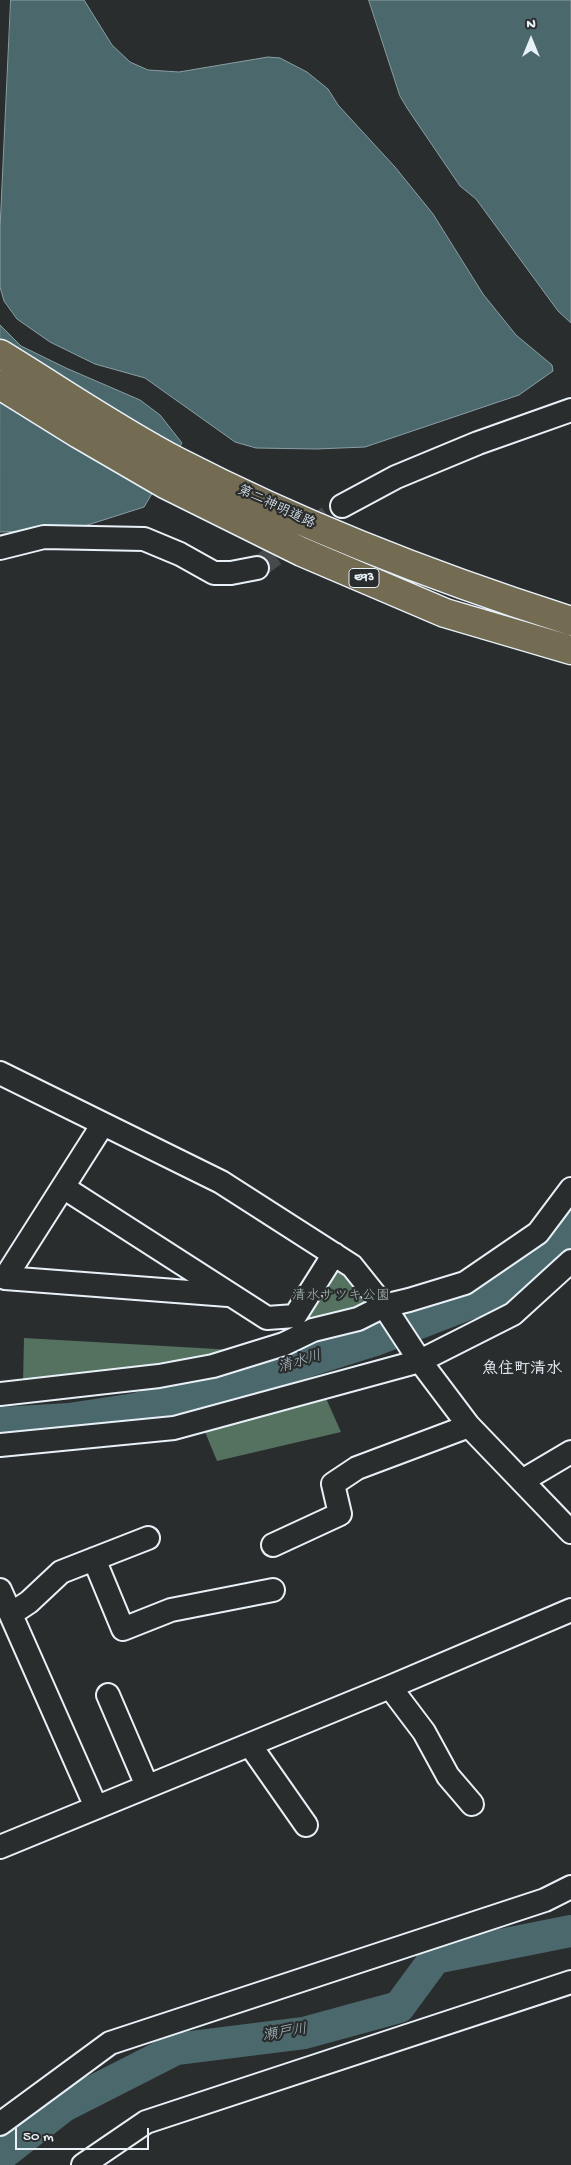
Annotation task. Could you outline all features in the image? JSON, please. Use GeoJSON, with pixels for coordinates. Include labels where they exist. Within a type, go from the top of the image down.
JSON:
{"type":"FeatureCollection","features":[{"type":"Feature","properties":{"kind":"highway","name":"第二神明道路"},"geometry":{"type":"LineString","coordinates":[[0,354],[142,442],[172,473],[302,552],[445,613],[571,650]]}},
{"type":"Feature","properties":{"kind":"highway","name":"第二神明道路"},"geometry":{"type":"LineString","coordinates":[[0,385],[79,434],[172,473],[481,592],[571,621]]}},
{"type":"Feature","properties":{"kind":"street"},"geometry":{"type":"LineString","coordinates":[[342,506],[405,474],[478,443],[571,410]]}},
{"type":"Feature","properties":{"kind":"street"},"geometry":{"type":"LineString","coordinates":[[0,548],[44,537],[144,539],[180,554],[214,573],[231,573],[257,568]]}},
{"type":"Feature","properties":{"kind":"street"},"geometry":{"type":"LineString","coordinates":[[0,1073],[221,1182],[352,1266],[384,1306],[420,1361],[468,1426],[571,1532]]}},
{"type":"Feature","properties":{"kind":"street"},"geometry":{"type":"LineString","coordinates":[[103,1124],[3,1278],[228,1295]]}},
{"type":"Feature","properties":{"kind":"street"},"geometry":{"type":"LineString","coordinates":[[63,1187],[228,1295],[267,1318],[295,1316],[334,1254]]}},
{"type":"Feature","properties":{"kind":"street"},"geometry":{"type":"LineString","coordinates":[[0,1394],[159,1376],[213,1366],[284,1344],[313,1330],[358,1319],[384,1306],[465,1283],[538,1233],[571,1190]]}},
{"type":"Feature","properties":{"kind":"street"},"geometry":{"type":"LineString","coordinates":[[0,1444],[174,1428],[420,1361],[513,1314],[571,1261]]}},
{"type":"Feature","properties":{"kind":"street"},"geometry":{"type":"LineString","coordinates":[[273,1545],[340,1514],[333,1484],[357,1468],[468,1426]]}},
{"type":"Feature","properties":{"kind":"street"},"geometry":{"type":"LineString","coordinates":[[522,1481],[571,1452]]}},
{"type":"Feature","properties":{"kind":"street"},"geometry":{"type":"LineString","coordinates":[[11,1614],[29,1602],[61,1572],[148,1538]]}},
{"type":"Feature","properties":{"kind":"street"},"geometry":{"type":"LineString","coordinates":[[94,1559],[123,1628],[171,1610],[273,1590]]}},
{"type":"Feature","properties":{"kind":"street"},"geometry":{"type":"LineString","coordinates":[[0,1590],[96,1807]]}},
{"type":"Feature","properties":{"kind":"street"},"geometry":{"type":"LineString","coordinates":[[0,1847],[390,1687],[571,1610]]}},
{"type":"Feature","properties":{"kind":"street"},"geometry":{"type":"LineString","coordinates":[[390,1687],[424,1732],[448,1776],[472,1804]]}},
{"type":"Feature","properties":{"kind":"street"},"geometry":{"type":"LineString","coordinates":[[108,1696],[148,1786]]}},
{"type":"Feature","properties":{"kind":"street"},"geometry":{"type":"LineString","coordinates":[[250,1745],[306,1825]]}},
{"type":"Feature","properties":{"kind":"street"},"geometry":{"type":"LineString","coordinates":[[0,2124],[110,2043],[545,1900],[571,1887]]}},
{"type":"Feature","properties":{"kind":"street"},"geometry":{"type":"LineString","coordinates":[[83,2165],[146,2122],[571,1982]]}},
{"type":"Feature","properties":{"kind":"green space","name":"清水サツキ公園"},"geometry":{"type":"Polygon","coordinates":[[[335,1269],[342,1269],[374,1305],[354,1315],[301,1322],[335,1269]]]}},
{"type":"Feature","properties":{"kind":"green space"},"geometry":{"type":"Polygon","coordinates":[[[24,1338],[234,1350],[144,1371],[23,1383],[24,1338]]]}},
{"type":"Feature","properties":{"kind":"green space"},"geometry":{"type":"Polygon","coordinates":[[[325,1396],[341,1432],[217,1461],[203,1427],[325,1396]]]}},
{"type":"Feature","properties":{"kind":"water"},"geometry":{"type":"Polygon","coordinates":[[[11,0],[84,0],[112,45],[130,62],[148,70],[179,72],[268,57],[280,58],[307,72],[328,89],[338,105],[395,167],[433,214],[483,294],[516,335],[552,365],[553,371],[519,395],[365,447],[316,449],[256,448],[235,442],[145,378],[95,364],[50,342],[17,319],[4,301],[0,287],[0,229],[11,0]]]}},
{"type":"Feature","properties":{"kind":"water"},"geometry":{"type":"Polygon","coordinates":[[[369,0],[571,0],[571,323],[558,311],[476,199],[460,186],[407,108],[400,96],[369,0]]]}},
{"type":"Feature","properties":{"kind":"water"},"geometry":{"type":"Polygon","coordinates":[[[0,325],[21,346],[140,400],[160,415],[182,443],[144,507],[72,530],[0,532],[0,325]]]}},
{"type":"Feature","properties":{"kind":"waterway","name":"清水川"},"geometry":{"type":"LineString","coordinates":[[0,1423],[69,1419],[135,1409],[226,1387],[375,1340],[507,1289],[571,1228]]}},
{"type":"Feature","properties":{"kind":"waterway","name":"瀬戸川"},"geometry":{"type":"LineString","coordinates":[[0,2156],[64,2106],[176,2049],[304,2033],[399,2007],[435,1958],[571,1931]]}},
{"type":"Feature","properties":{"kind":"tunnel"},"geometry":{"type":"LineString","coordinates":[[257,568],[342,506]]}},
{"type":"Feature","properties":{"kind":"district","name":"魚住町清水"},"geometry":{"type":"Point","coordinates":[522,1371]}}]}
